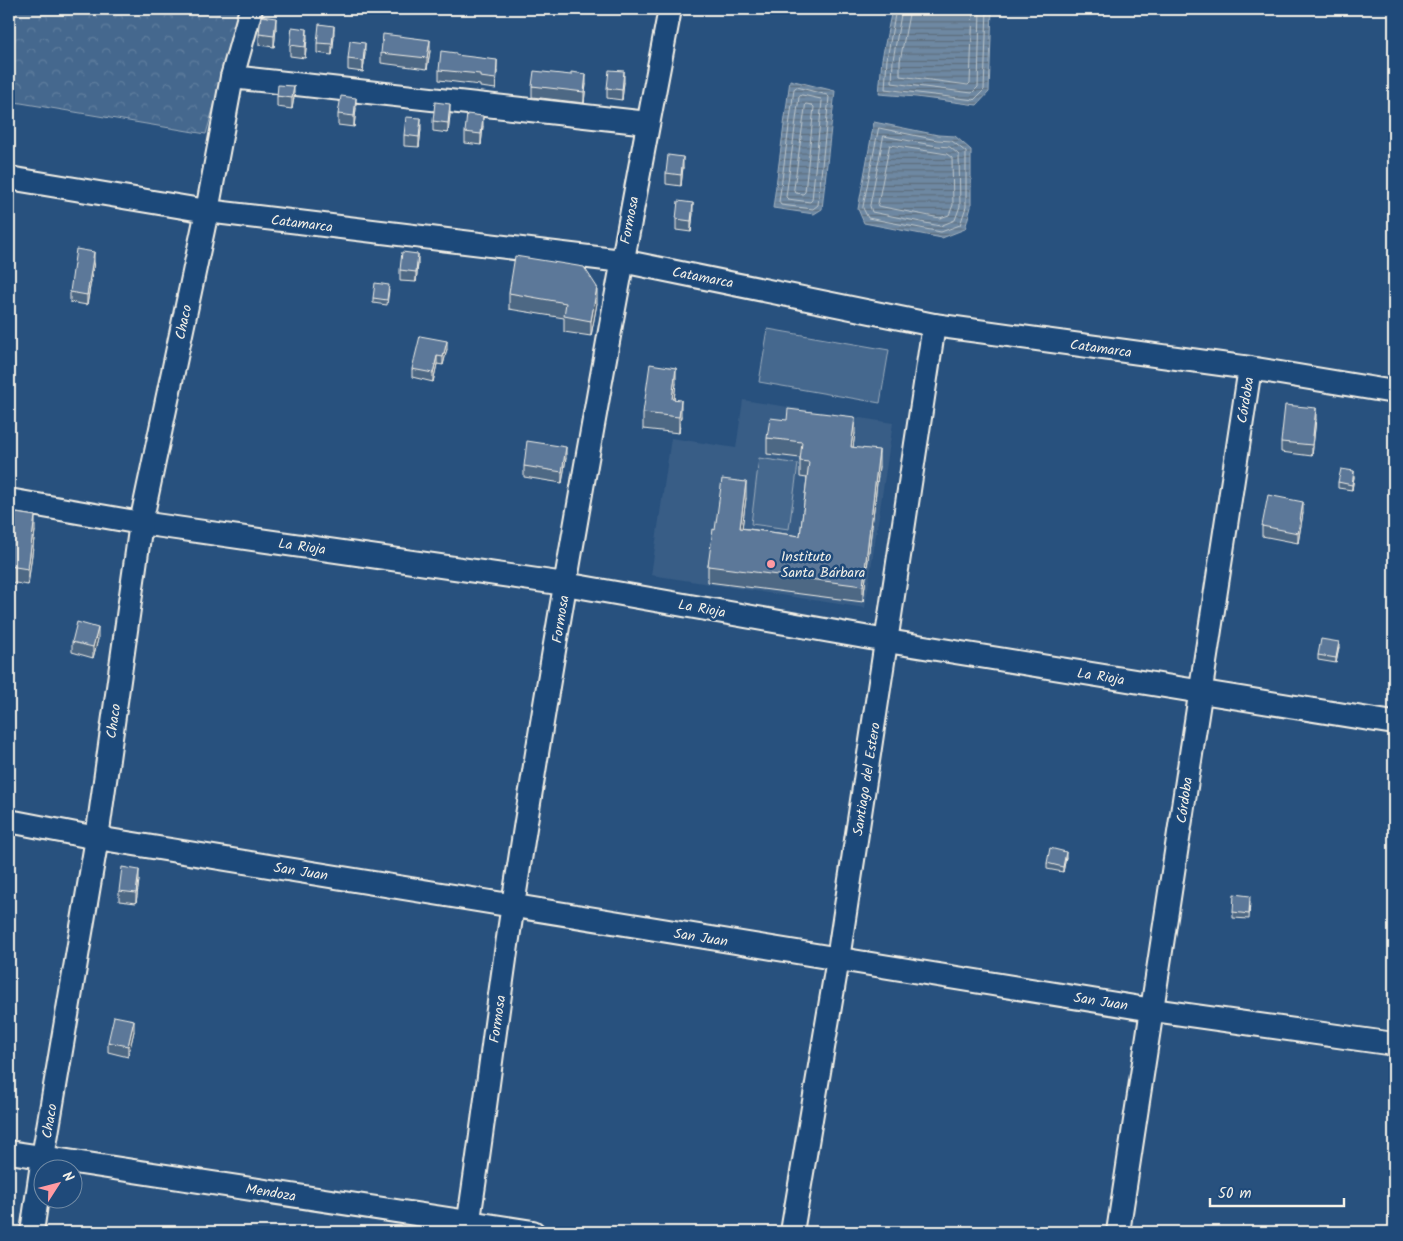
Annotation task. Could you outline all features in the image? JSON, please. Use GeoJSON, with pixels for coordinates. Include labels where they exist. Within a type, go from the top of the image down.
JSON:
{"type":"FeatureCollection","features":[{"type":"Feature","properties":{"kind":"street","name":"Chaco"},"geometry":{"type":"LineString","coordinates":[[32,1232],[97,838],[141,523],[207,212],[232,77],[251,9]]}},
{"type":"Feature","properties":{"kind":"street","name":"Formosa"},"geometry":{"type":"LineString","coordinates":[[468,1227],[513,906],[566,584],[622,261],[670,9]]}},
{"type":"Feature","properties":{"kind":"street"},"geometry":{"type":"LineString","coordinates":[[232,77],[648,124]]}},
{"type":"Feature","properties":{"kind":"street","name":"Catamarca"},"geometry":{"type":"LineString","coordinates":[[9,178],[207,212],[622,261],[934,325],[1250,368],[1394,392]]}},
{"type":"Feature","properties":{"kind":"street","name":"Santiago del Estero"},"geometry":{"type":"LineString","coordinates":[[792,1232],[838,959],[934,325]]}},
{"type":"Feature","properties":{"kind":"street","name":"Córdoba"},"geometry":{"type":"LineString","coordinates":[[1118,1232],[1250,368]]}},
{"type":"Feature","properties":{"kind":"street","name":"La Rioja"},"geometry":{"type":"LineString","coordinates":[[9,500],[141,523],[566,584],[887,641],[1394,723]]}},
{"type":"Feature","properties":{"kind":"street","name":"San Juan"},"geometry":{"type":"LineString","coordinates":[[9,821],[97,838],[1153,1010],[1394,1044]]}},
{"type":"Feature","properties":{"kind":"street","name":"Mendoza"},"geometry":{"type":"LineString","coordinates":[[9,1152],[468,1227],[533,1232]]}},
{"type":"Feature","properties":{"kind":"shaded area"},"geometry":{"type":"Polygon","coordinates":[[[743,400],[893,423],[865,608],[651,575],[671,438],[736,448],[743,400]]]}},
{"type":"Feature","properties":{"kind":"green space"},"geometry":{"type":"Polygon","coordinates":[[[9,9],[241,9],[206,134],[9,101],[9,9]]]}},
{"type":"Feature","properties":{"kind":"green space"},"geometry":{"type":"Polygon","coordinates":[[[768,329],[889,350],[880,403],[759,382],[768,329]]]}},
{"type":"Feature","properties":{"kind":"green space"},"geometry":{"type":"Polygon","coordinates":[[[759,458],[798,464],[789,529],[751,524],[759,458]]]}},
{"type":"Feature","properties":{"kind":"water"},"geometry":{"type":"Polygon","coordinates":[[[892,9],[992,9],[989,92],[977,105],[879,94],[882,59],[892,9]]]}},
{"type":"Feature","properties":{"kind":"water"},"geometry":{"type":"Polygon","coordinates":[[[790,80],[835,91],[822,209],[814,214],[773,208],[790,80]]]}},
{"type":"Feature","properties":{"kind":"water"},"geometry":{"type":"Polygon","coordinates":[[[874,122],[938,135],[955,136],[971,150],[971,207],[965,229],[942,238],[864,223],[858,209],[874,122]]]}},
{"type":"Feature","properties":{"kind":"building"},"geometry":{"type":"Polygon","coordinates":[[[261,16],[276,18],[274,36],[259,34],[261,16]]]}},
{"type":"Feature","properties":{"kind":"building"},"geometry":{"type":"Polygon","coordinates":[[[319,24],[334,26],[332,44],[317,43],[319,24]]]}},
{"type":"Feature","properties":{"kind":"building"},"geometry":{"type":"Polygon","coordinates":[[[292,27],[307,29],[305,47],[290,45],[292,27]]]}},
{"type":"Feature","properties":{"kind":"building"},"geometry":{"type":"Polygon","coordinates":[[[383,34],[430,40],[427,58],[381,53],[383,34]]]}},
{"type":"Feature","properties":{"kind":"building"},"geometry":{"type":"Polygon","coordinates":[[[350,41],[365,43],[363,61],[348,59],[350,41]]]}},
{"type":"Feature","properties":{"kind":"building"},"geometry":{"type":"Polygon","coordinates":[[[441,51],[456,53],[456,55],[497,60],[496,79],[480,77],[480,74],[439,70],[441,51]]]}},
{"type":"Feature","properties":{"kind":"building"},"geometry":{"type":"Polygon","coordinates":[[[609,70],[624,71],[622,90],[607,88],[609,70]]]}},
{"type":"Feature","properties":{"kind":"building"},"geometry":{"type":"Polygon","coordinates":[[[534,71],[571,75],[571,72],[586,74],[584,92],[532,86],[534,71]]]}},
{"type":"Feature","properties":{"kind":"building"},"geometry":{"type":"Polygon","coordinates":[[[278,85],[294,86],[292,98],[277,96],[278,85]]]}},
{"type":"Feature","properties":{"kind":"building"},"geometry":{"type":"Polygon","coordinates":[[[341,96],[356,98],[354,116],[338,114],[341,96]]]}},
{"type":"Feature","properties":{"kind":"building"},"geometry":{"type":"Polygon","coordinates":[[[435,102],[450,104],[448,123],[433,121],[435,102]]]}},
{"type":"Feature","properties":{"kind":"building"},"geometry":{"type":"Polygon","coordinates":[[[467,114],[483,116],[481,134],[465,132],[467,114]]]}},
{"type":"Feature","properties":{"kind":"building"},"geometry":{"type":"Polygon","coordinates":[[[406,117],[421,118],[419,137],[404,135],[406,117]]]}},
{"type":"Feature","properties":{"kind":"building"},"geometry":{"type":"Polygon","coordinates":[[[668,155],[683,157],[681,175],[666,173],[668,155]]]}},
{"type":"Feature","properties":{"kind":"building"},"geometry":{"type":"Polygon","coordinates":[[[678,201],[693,203],[691,221],[676,219],[678,201]]]}},
{"type":"Feature","properties":{"kind":"building"},"geometry":{"type":"Polygon","coordinates":[[[76,249],[94,252],[87,295],[70,292],[76,249]]]}},
{"type":"Feature","properties":{"kind":"building"},"geometry":{"type":"Polygon","coordinates":[[[402,252],[418,254],[416,272],[400,270],[402,252]]]}},
{"type":"Feature","properties":{"kind":"building"},"geometry":{"type":"Polygon","coordinates":[[[515,256],[584,267],[597,287],[591,321],[564,316],[566,303],[509,293],[515,256]]]}},
{"type":"Feature","properties":{"kind":"building"},"geometry":{"type":"Polygon","coordinates":[[[375,283],[389,285],[387,300],[373,298],[375,283]]]}},
{"type":"Feature","properties":{"kind":"building"},"geometry":{"type":"Polygon","coordinates":[[[420,336],[447,341],[443,357],[437,356],[433,373],[412,369],[420,336]]]}},
{"type":"Feature","properties":{"kind":"building"},"geometry":{"type":"Polygon","coordinates":[[[650,364],[676,368],[672,399],[681,400],[679,417],[643,413],[650,364]]]}},
{"type":"Feature","properties":{"kind":"building"},"geometry":{"type":"Polygon","coordinates":[[[1285,405],[1316,408],[1312,445],[1281,442],[1285,405]]]}},
{"type":"Feature","properties":{"kind":"building"},"geometry":{"type":"Polygon","coordinates":[[[788,409],[855,417],[851,447],[879,450],[863,586],[708,566],[722,479],[746,482],[740,528],[800,536],[809,462],[800,461],[802,442],[767,438],[770,418],[787,420],[788,409]]]}},
{"type":"Feature","properties":{"kind":"building"},"geometry":{"type":"Polygon","coordinates":[[[527,441],[566,447],[562,472],[524,466],[527,441]]]}},
{"type":"Feature","properties":{"kind":"building"},"geometry":{"type":"Polygon","coordinates":[[[1341,469],[1354,471],[1352,485],[1338,482],[1341,469]]]}},
{"type":"Feature","properties":{"kind":"building"},"geometry":{"type":"Polygon","coordinates":[[[1268,495],[1303,502],[1298,533],[1262,526],[1268,495]]]}},
{"type":"Feature","properties":{"kind":"building"},"geometry":{"type":"Polygon","coordinates":[[[9,512],[35,516],[28,569],[9,566],[9,512]]]}},
{"type":"Feature","properties":{"kind":"building"},"geometry":{"type":"Polygon","coordinates":[[[77,622],[98,628],[93,647],[72,642],[77,622]]]}},
{"type":"Feature","properties":{"kind":"building"},"geometry":{"type":"Polygon","coordinates":[[[1321,639],[1339,642],[1336,658],[1318,655],[1321,639]]]}},
{"type":"Feature","properties":{"kind":"building"},"geometry":{"type":"Polygon","coordinates":[[[1050,848],[1066,852],[1063,867],[1047,863],[1050,848]]]}},
{"type":"Feature","properties":{"kind":"building"},"geometry":{"type":"Polygon","coordinates":[[[122,867],[139,870],[136,893],[119,891],[122,867]]]}},
{"type":"Feature","properties":{"kind":"building"},"geometry":{"type":"Polygon","coordinates":[[[1234,894],[1250,896],[1249,914],[1233,912],[1234,894]]]}},
{"type":"Feature","properties":{"kind":"building"},"geometry":{"type":"Polygon","coordinates":[[[114,1016],[134,1020],[128,1046],[108,1042],[114,1016]]]}},
{"type":"Feature","properties":{"kind":"place","name":"Instituto Santa Bárbara"},"geometry":{"type":"Point","coordinates":[771,564]}}]}
